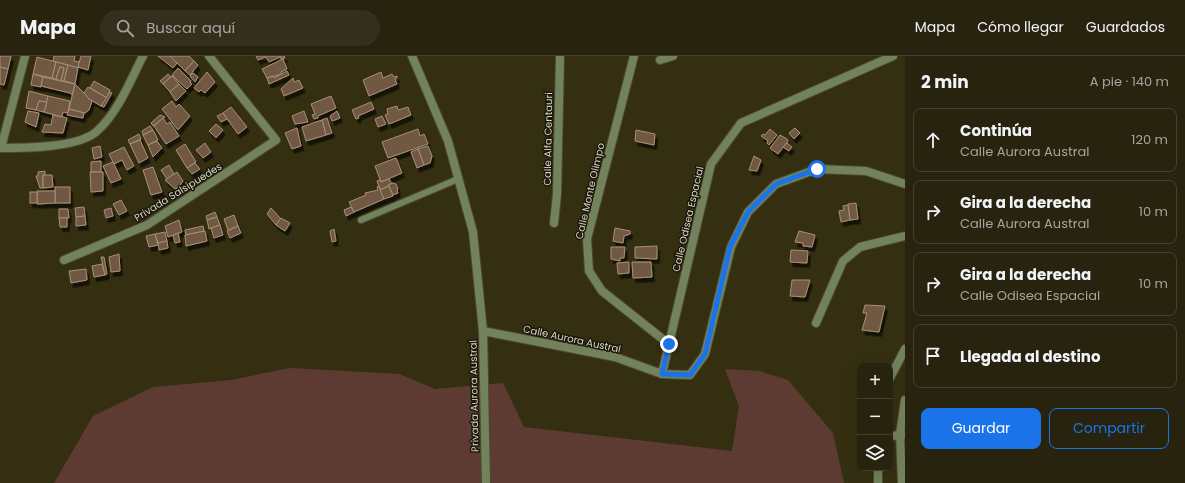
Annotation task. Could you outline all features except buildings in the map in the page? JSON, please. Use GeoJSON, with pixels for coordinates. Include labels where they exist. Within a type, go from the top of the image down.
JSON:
{"type":"FeatureCollection","features":[{"type":"Feature","properties":{"kind":"street"},"geometry":{"type":"LineString","coordinates":[[25,56],[0,148],[64,145],[95,133],[115,110],[143,56]]}},
{"type":"Feature","properties":{"kind":"street","name":"Privada Salsipuedes"},"geometry":{"type":"LineString","coordinates":[[64,260],[147,225],[276,140],[209,56]]}},
{"type":"Feature","properties":{"kind":"street","name":"Privada Aurora Austral"},"geometry":{"type":"LineString","coordinates":[[412,56],[448,141],[473,232],[483,331],[486,483]]}},
{"type":"Feature","properties":{"kind":"street","name":"Calle Alfa Centauri"},"geometry":{"type":"LineString","coordinates":[[554,223],[557,194],[560,56]]}},
{"type":"Feature","properties":{"kind":"street","name":"Calle Monte Olimpo"},"geometry":{"type":"LineString","coordinates":[[634,56],[587,239],[589,271],[602,291],[669,344]]}},
{"type":"Feature","properties":{"kind":"street"},"geometry":{"type":"LineString","coordinates":[[660,60],[673,56]]}},
{"type":"Feature","properties":{"kind":"street","name":"Calle Odisea Espacial"},"geometry":{"type":"LineString","coordinates":[[662,374],[710,164],[741,123],[893,56]]}},
{"type":"Feature","properties":{"kind":"street","name":"Calle Aurora Austral"},"geometry":{"type":"LineString","coordinates":[[483,331],[615,357],[662,374],[690,375],[705,354],[730,247],[748,212],[776,184],[817,169],[866,171],[905,184]]}},
{"type":"Feature","properties":{"kind":"street"},"geometry":{"type":"LineString","coordinates":[[816,323],[843,262],[860,247],[905,236]]}},
{"type":"Feature","properties":{"kind":"street"},"geometry":{"type":"LineString","coordinates":[[893,372],[905,349]]}},
{"type":"Feature","properties":{"kind":"street"},"geometry":{"type":"LineString","coordinates":[[902,483],[905,400]]}},
{"type":"Feature","properties":{"kind":"street"},"geometry":{"type":"LineString","coordinates":[[893,436],[903,435]]}},
{"type":"Feature","properties":{"kind":"street"},"geometry":{"type":"LineString","coordinates":[[878,471],[878,483]]}},
{"type":"Feature","properties":{"kind":"lane"},"geometry":{"type":"LineString","coordinates":[[361,220],[458,179]]}},
{"type":"Feature","properties":{"kind":"shaded area"},"geometry":{"type":"Polygon","coordinates":[[[290,368],[399,374],[435,389],[503,383],[524,427],[732,451],[739,406],[725,369],[759,371],[788,380],[833,433],[844,483],[54,483],[93,416],[153,387],[231,380],[290,368]]]}},
{"type":"Feature","properties":{"kind":"route"},"geometry":{"type":"LineString","coordinates":[[669,344],[662,374],[690,375],[705,354],[730,247],[748,212],[776,184],[817,169]]}}]}
